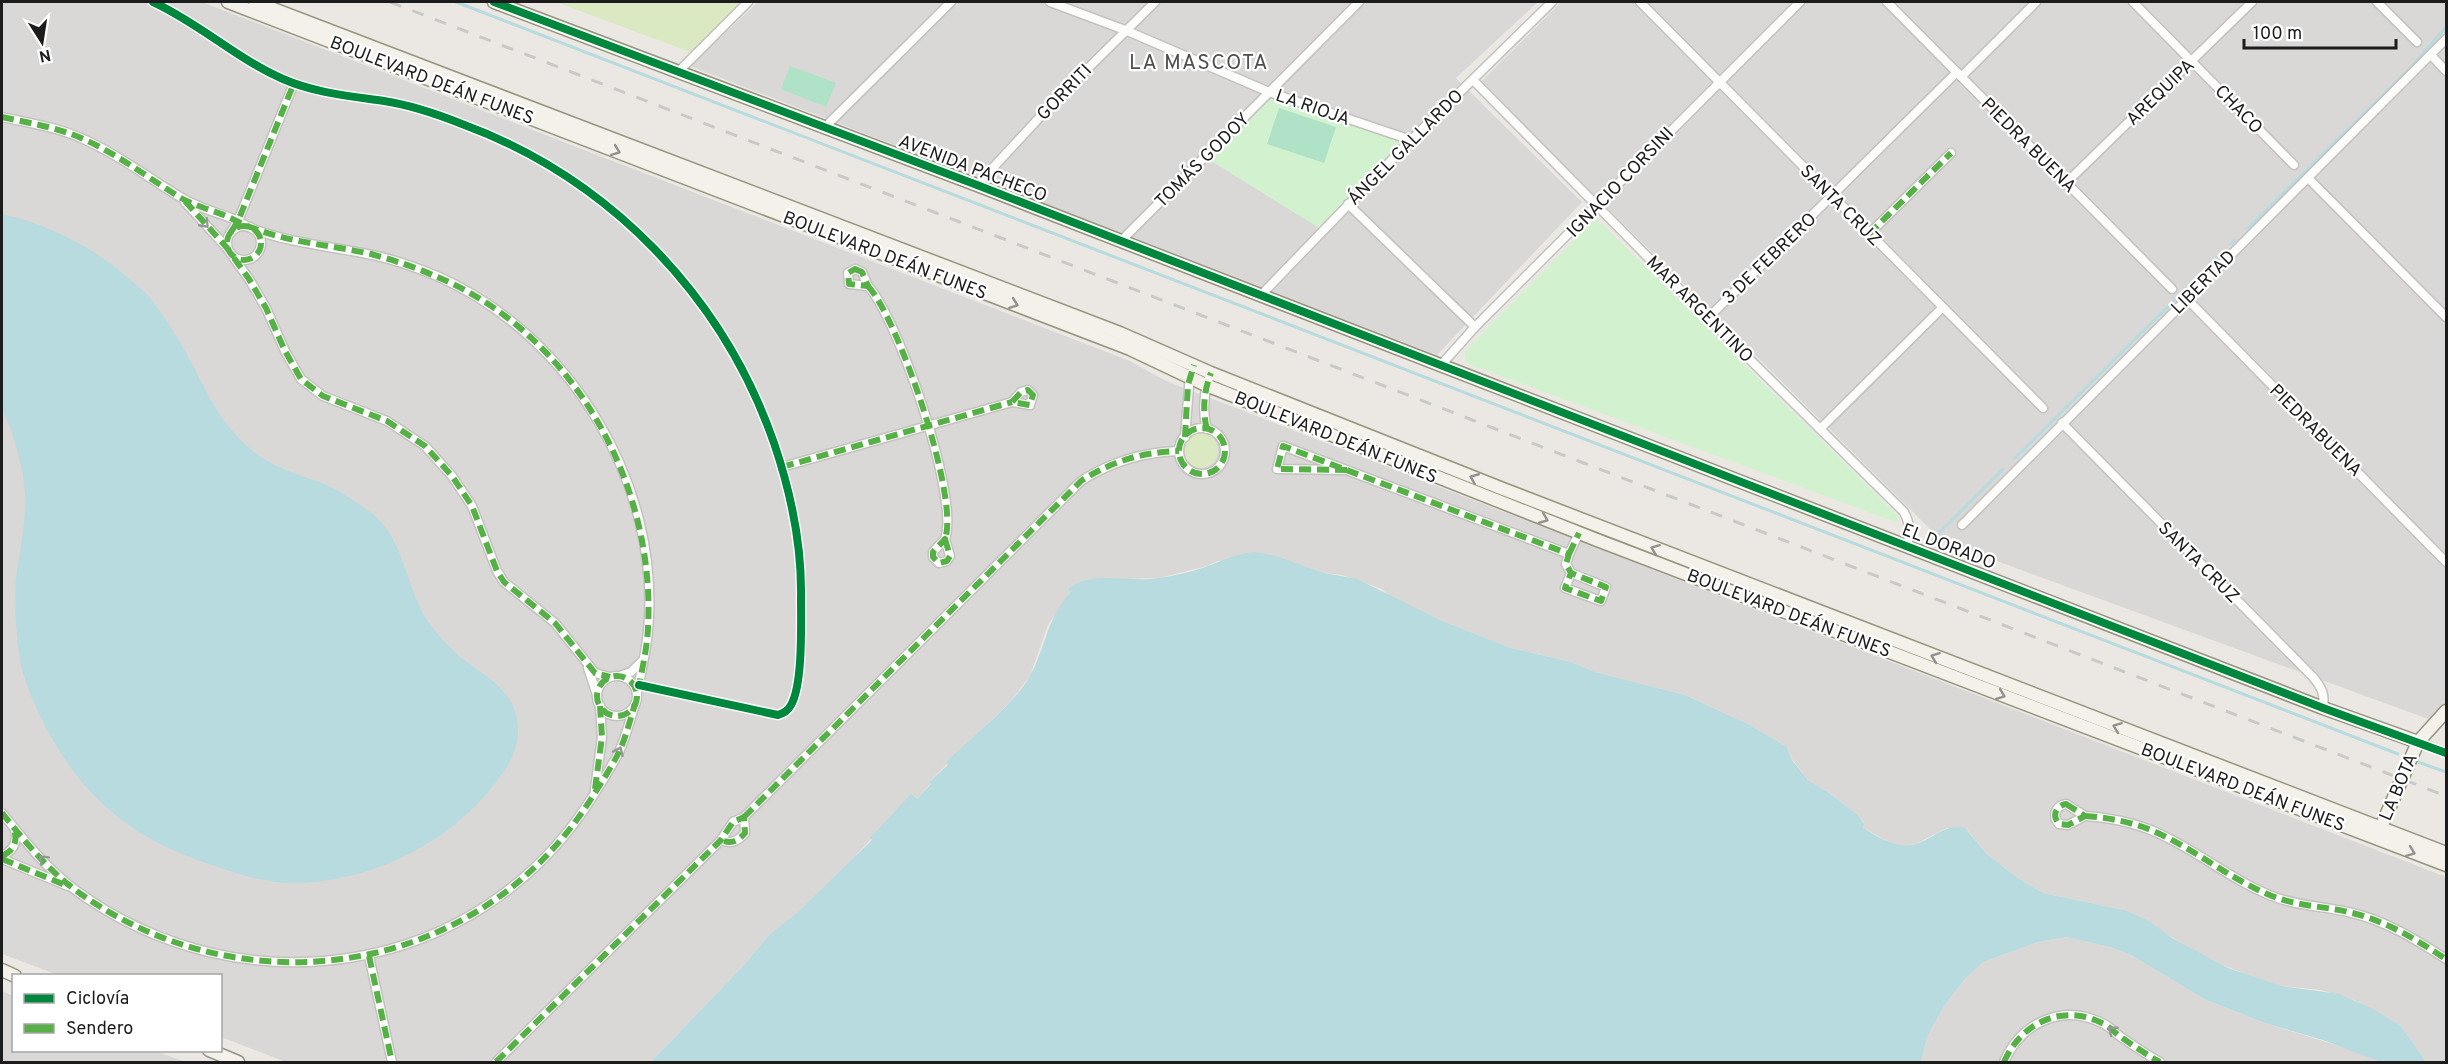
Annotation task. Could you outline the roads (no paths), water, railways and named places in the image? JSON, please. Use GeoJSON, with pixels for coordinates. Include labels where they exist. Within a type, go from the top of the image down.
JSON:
{"type":"FeatureCollection","features":[{"type":"Feature","properties":{"kind":"main road","name":"BOULEVARD DEÁN FUNES"},"geometry":{"type":"LineString","coordinates":[[228,2],[1130,349],[1206,385],[1579,533],[2378,833],[2446,853]]}},
{"type":"Feature","properties":{"kind":"main road","name":"BOULEVARD DEÁN FUNES"},"geometry":{"type":"LineString","coordinates":[[255,2],[1109,329],[1211,373],[2378,833],[2446,865]]}},
{"type":"Feature","properties":{"kind":"main road","name":"AVENIDA PACHECO"},"geometry":{"type":"LineString","coordinates":[[494,2],[1441,365]]}},
{"type":"Feature","properties":{"kind":"main road","name":"EL DORADO"},"geometry":{"type":"LineString","coordinates":[[1441,365],[2323,708],[2418,742]]}},
{"type":"Feature","properties":{"kind":"main road","name":"LA BOTA"},"geometry":{"type":"LineString","coordinates":[[2378,833],[2418,742],[2446,711]]}},
{"type":"Feature","properties":{"kind":"main road"},"geometry":{"type":"LineString","coordinates":[[213,1052],[238,1062]]}},
{"type":"Feature","properties":{"kind":"street"},"geometry":{"type":"LineString","coordinates":[[153,2],[196,25],[271,73],[294,83],[329,93],[386,101],[420,110],[490,134],[554,167],[621,216],[680,276],[727,342],[766,420],[782,467],[793,513],[801,592],[798,668],[795,695],[789,709],[778,715],[769,714],[638,689],[631,682],[615,676],[595,673],[555,623],[504,582],[497,571],[472,506],[440,461],[405,432],[365,411],[323,396],[302,379],[285,351],[266,308],[249,279],[228,249],[183,199]]}},
{"type":"Feature","properties":{"kind":"street"},"geometry":{"type":"LineString","coordinates":[[678,72],[748,2]]}},
{"type":"Feature","properties":{"kind":"street"},"geometry":{"type":"LineString","coordinates":[[825,128],[951,2]]}},
{"type":"Feature","properties":{"kind":"street","name":"LA RIOJA"},"geometry":{"type":"LineString","coordinates":[[1050,2],[1125,30],[1269,92],[1411,140]]}},
{"type":"Feature","properties":{"kind":"street","name":"GORRITI"},"geometry":{"type":"LineString","coordinates":[[976,185],[1125,30],[1155,2]]}},
{"type":"Feature","properties":{"kind":"street","name":"TOMÁS GODOY"},"geometry":{"type":"LineString","coordinates":[[1121,242],[1359,2]]}},
{"type":"Feature","properties":{"kind":"street","name":"ÁNGEL GALLARDO"},"geometry":{"type":"LineString","coordinates":[[1261,295],[1411,140],[1552,2]]}},
{"type":"Feature","properties":{"kind":"street","name":"SANTA CRUZ"},"geometry":{"type":"LineString","coordinates":[[1640,2],[2043,408]]}},
{"type":"Feature","properties":{"kind":"street","name":"IGNACIO CORSINI"},"geometry":{"type":"LineString","coordinates":[[1441,365],[1475,327],[1800,2]]}},
{"type":"Feature","properties":{"kind":"street","name":"PIEDRA BUENA"},"geometry":{"type":"LineString","coordinates":[[1887,2],[2172,289]]}},
{"type":"Feature","properties":{"kind":"street","name":"3 DE FEBRERO"},"geometry":{"type":"LineString","coordinates":[[1708,318],[1832,196],[2036,2]]}},
{"type":"Feature","properties":{"kind":"street","name":"CHACO"},"geometry":{"type":"LineString","coordinates":[[2133,2],[2294,165]]}},
{"type":"Feature","properties":{"kind":"street","name":"AREQUIPA"},"geometry":{"type":"LineString","coordinates":[[2067,182],[2252,2]]}},
{"type":"Feature","properties":{"kind":"street"},"geometry":{"type":"LineString","coordinates":[[2377,2],[2417,42]]}},
{"type":"Feature","properties":{"kind":"street","name":"LIBERTAD"},"geometry":{"type":"LineString","coordinates":[[1962,525],[2446,39]]}},
{"type":"Feature","properties":{"kind":"street"},"geometry":{"type":"LineString","coordinates":[[2431,55],[2446,71]]}},
{"type":"Feature","properties":{"kind":"street","name":"MAR ARGENTINO"},"geometry":{"type":"LineString","coordinates":[[1473,80],[1904,512],[1910,528],[1907,545]]}},
{"type":"Feature","properties":{"kind":"street"},"geometry":{"type":"LineString","coordinates":[[228,249],[227,240],[238,221],[294,83]]}},
{"type":"Feature","properties":{"kind":"street"},"geometry":{"type":"LineString","coordinates":[[2,117],[54,128],[80,138],[132,165],[183,199],[250,228],[258,234],[257,253],[249,279]]}},
{"type":"Feature","properties":{"kind":"street"},"geometry":{"type":"LineString","coordinates":[[1869,234],[1951,153]]}},
{"type":"Feature","properties":{"kind":"street"},"geometry":{"type":"LineString","coordinates":[[2308,178],[2446,317]]}},
{"type":"Feature","properties":{"kind":"street"},"geometry":{"type":"LineString","coordinates":[[1348,204],[1475,327]]}},
{"type":"Feature","properties":{"kind":"street"},"geometry":{"type":"LineString","coordinates":[[2,813],[12,827],[16,840],[14,846],[2,857],[72,888],[103,908],[150,933],[215,954],[281,963],[327,961],[369,956],[405,945],[437,933],[469,917],[497,899],[558,845],[575,824],[619,752],[635,704],[644,658],[648,630],[646,564],[626,479],[602,427],[585,400],[561,370],[512,323],[466,291],[437,276],[371,254],[282,238],[250,228],[240,226],[231,232]]}},
{"type":"Feature","properties":{"kind":"street"},"geometry":{"type":"LineString","coordinates":[[234,258],[245,260],[266,244],[282,238]]}},
{"type":"Feature","properties":{"kind":"street"},"geometry":{"type":"LineString","coordinates":[[868,286],[890,321],[929,425],[939,464],[947,513],[948,525],[945,539]]}},
{"type":"Feature","properties":{"kind":"street","name":"PIEDRABUENA"},"geometry":{"type":"LineString","coordinates":[[2187,298],[2446,562]]}},
{"type":"Feature","properties":{"kind":"street"},"geometry":{"type":"LineString","coordinates":[[1820,429],[1942,308]]}},
{"type":"Feature","properties":{"kind":"street"},"geometry":{"type":"LineString","coordinates":[[1185,437],[1195,430],[1207,429],[1220,438],[1225,452],[1219,466],[1213,471],[1198,474],[1191,471],[1181,459],[1179,452],[1185,437],[1189,377],[1194,365]]}},
{"type":"Feature","properties":{"kind":"street"},"geometry":{"type":"LineString","coordinates":[[1207,429],[1204,411],[1206,385],[1211,373]]}},
{"type":"Feature","properties":{"kind":"street"},"geometry":{"type":"LineString","coordinates":[[782,467],[1012,402]]}},
{"type":"Feature","properties":{"kind":"street","name":"SANTA CRUZ"},"geometry":{"type":"LineString","coordinates":[[2062,423],[2313,677],[2322,688],[2323,708]]}},
{"type":"Feature","properties":{"kind":"street"},"geometry":{"type":"LineString","coordinates":[[1347,470],[1277,469],[1283,446],[1347,470],[1569,554]]}},
{"type":"Feature","properties":{"kind":"street"},"geometry":{"type":"LineString","coordinates":[[496,1062],[721,840],[733,822],[744,817],[1081,482],[1116,462],[1159,452],[1179,452]]}},
{"type":"Feature","properties":{"kind":"street"},"geometry":{"type":"LineString","coordinates":[[1571,573],[1565,588],[1601,601],[1606,587],[1571,573],[1566,564],[1579,533]]}},
{"type":"Feature","properties":{"kind":"street"},"geometry":{"type":"LineString","coordinates":[[597,695],[601,684],[615,676],[630,672],[644,658]]}},
{"type":"Feature","properties":{"kind":"street"},"geometry":{"type":"LineString","coordinates":[[587,665],[600,706],[602,736],[594,794]]}},
{"type":"Feature","properties":{"kind":"street"},"geometry":{"type":"LineString","coordinates":[[600,706],[615,715],[626,713],[635,704]]}},
{"type":"Feature","properties":{"kind":"street","name":"EL DORADO"},"geometry":{"type":"LineString","coordinates":[[2418,742],[2446,753]]}},
{"type":"Feature","properties":{"kind":"street"},"geometry":{"type":"LineString","coordinates":[[2085,816],[2111,818],[2139,825],[2187,848],[2246,886],[2275,898],[2298,904],[2373,919],[2400,930],[2446,959]]}},
{"type":"Feature","properties":{"kind":"street"},"geometry":{"type":"LineString","coordinates":[[721,840],[728,842],[739,840],[744,833],[744,817]]}},
{"type":"Feature","properties":{"kind":"street"},"geometry":{"type":"LineString","coordinates":[[2,819],[72,888]]}},
{"type":"Feature","properties":{"kind":"street"},"geometry":{"type":"LineString","coordinates":[[369,956],[392,1062]]}},
{"type":"Feature","properties":{"kind":"street"},"geometry":{"type":"LineString","coordinates":[[2004,1062],[2013,1044],[2038,1022],[2053,1016],[2073,1014],[2105,1024],[2160,1062]]}},
{"type":"Feature","properties":{"kind":"water"},"geometry":{"type":"Polygon","coordinates":[[[2,214],[56,232],[89,249],[105,259],[145,292],[170,327],[211,400],[235,434],[263,458],[335,489],[370,512],[382,523],[399,551],[416,598],[432,627],[455,652],[496,684],[508,698],[513,706],[518,725],[517,743],[510,760],[482,800],[437,838],[384,865],[356,874],[298,883],[255,878],[189,857],[142,834],[103,804],[69,765],[33,700],[23,673],[19,650],[15,594],[24,523],[25,495],[18,454],[2,404],[2,214]]]}},
{"type":"Feature","properties":{"kind":"water"},"geometry":{"type":"Polygon","coordinates":[[[1254,552],[1276,556],[1324,573],[1357,579],[1440,620],[1511,648],[1571,662],[1595,672],[1685,695],[1748,724],[1787,747],[1792,760],[1808,780],[1857,814],[1864,824],[1863,828],[1889,842],[1913,844],[1947,829],[1964,827],[1987,854],[2015,876],[2043,893],[2124,910],[2149,921],[2172,938],[2228,968],[2281,986],[2339,994],[2371,1008],[2401,1026],[2426,1062],[2381,1062],[2323,1040],[2265,1023],[2206,1000],[2131,955],[2110,947],[2067,937],[2038,942],[1983,962],[1964,980],[1944,1006],[1927,1037],[1921,1062],[651,1062],[744,965],[769,935],[797,913],[872,840],[870,838],[911,794],[917,799],[931,784],[929,782],[948,765],[946,762],[1014,697],[1030,676],[1051,623],[1070,593],[1068,589],[1077,583],[1097,578],[1150,579],[1171,576],[1254,552]]]}},
{"type":"Feature","properties":{"kind":"waterway"},"geometry":{"type":"LineString","coordinates":[[456,2],[2398,754]]}},
{"type":"Feature","properties":{"kind":"waterway"},"geometry":{"type":"LineString","coordinates":[[2247,229],[2411,67],[2446,27]]}},
{"type":"Feature","properties":{"kind":"waterway"},"geometry":{"type":"LineString","coordinates":[[2231,244],[2235,240]]}},
{"type":"Feature","properties":{"kind":"waterway"},"geometry":{"type":"LineString","coordinates":[[2015,458],[2219,256]]}},
{"type":"Feature","properties":{"kind":"waterway"},"geometry":{"type":"LineString","coordinates":[[1932,540],[2003,469]]}},
{"type":"Feature","properties":{"kind":"waterway"},"geometry":{"type":"LineString","coordinates":[[2418,762],[2446,772]]}},
{"type":"Feature","properties":{"kind":"railway"},"geometry":{"type":"LineString","coordinates":[[390,2],[2446,796]]}},
{"type":"Feature","properties":{"kind":"district","name":"LA MASCOTA"},"geometry":{"type":"Point","coordinates":[1199,62]}}]}
